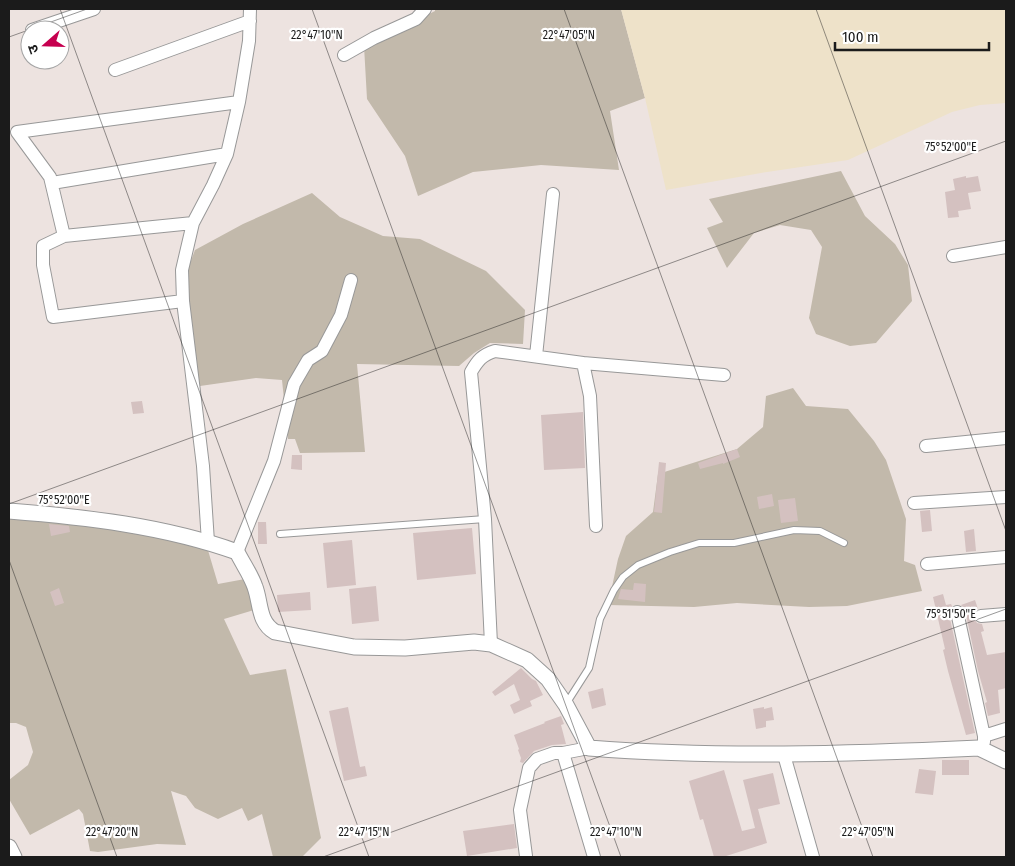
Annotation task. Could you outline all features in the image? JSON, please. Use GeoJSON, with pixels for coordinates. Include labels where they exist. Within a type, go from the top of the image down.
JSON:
{"type":"FeatureCollection","features":[{"type":"Feature","properties":{"kind":"street"},"geometry":{"type":"LineString","coordinates":[[62,20],[94,9]]}},
{"type":"Feature","properties":{"kind":"street"},"geometry":{"type":"LineString","coordinates":[[344,55],[374,38],[416,19],[425,9]]}},
{"type":"Feature","properties":{"kind":"street"},"geometry":{"type":"LineString","coordinates":[[115,70],[250,15],[250,41],[227,154],[214,185],[193,223],[182,270],[183,301],[203,466],[208,542]]}},
{"type":"Feature","properties":{"kind":"street"},"geometry":{"type":"LineString","coordinates":[[64,236],[52,183],[17,132],[239,102]]}},
{"type":"Feature","properties":{"kind":"street"},"geometry":{"type":"LineString","coordinates":[[52,183],[227,154]]}},
{"type":"Feature","properties":{"kind":"street"},"geometry":{"type":"LineString","coordinates":[[536,356],[553,194]]}},
{"type":"Feature","properties":{"kind":"street"},"geometry":{"type":"LineString","coordinates":[[183,301],[53,316],[43,265],[43,246],[64,236],[193,223]]}},
{"type":"Feature","properties":{"kind":"street"},"geometry":{"type":"LineString","coordinates":[[953,256],[1006,247]]}},
{"type":"Feature","properties":{"kind":"street"},"geometry":{"type":"LineString","coordinates":[[237,552],[274,461],[294,384],[308,360],[322,350],[341,316],[351,280]]}},
{"type":"Feature","properties":{"kind":"street"},"geometry":{"type":"LineString","coordinates":[[491,644],[485,519],[471,372],[478,360],[484,355],[495,351],[583,363],[724,375]]}},
{"type":"Feature","properties":{"kind":"street"},"geometry":{"type":"LineString","coordinates":[[583,363],[590,396],[596,526]]}},
{"type":"Feature","properties":{"kind":"street"},"geometry":{"type":"LineString","coordinates":[[926,446],[1006,438]]}},
{"type":"Feature","properties":{"kind":"street"},"geometry":{"type":"LineString","coordinates":[[914,503],[1006,497]]}},
{"type":"Feature","properties":{"kind":"street"},"geometry":{"type":"LineString","coordinates":[[9,511],[64,515],[128,525],[208,542],[237,552],[256,588],[261,614],[266,624],[275,632],[354,647],[405,648],[474,642],[491,644],[527,660],[548,679],[566,705],[589,748]]}},
{"type":"Feature","properties":{"kind":"street"},"geometry":{"type":"LineString","coordinates":[[926,564],[1006,557]]}},
{"type":"Feature","properties":{"kind":"street"},"geometry":{"type":"LineString","coordinates":[[957,612],[984,743],[1006,761]]}},
{"type":"Feature","properties":{"kind":"street"},"geometry":{"type":"LineString","coordinates":[[981,616],[1006,614]]}},
{"type":"Feature","properties":{"kind":"street"},"geometry":{"type":"LineString","coordinates":[[526,856],[520,810],[529,768],[537,759],[554,753],[589,748],[644,752],[784,755],[979,748],[1006,729]]}},
{"type":"Feature","properties":{"kind":"street"},"geometry":{"type":"LineString","coordinates":[[563,753],[594,857]]}},
{"type":"Feature","properties":{"kind":"street"},"geometry":{"type":"LineString","coordinates":[[784,755],[812,857]]}},
{"type":"Feature","properties":{"kind":"street"},"geometry":{"type":"LineString","coordinates":[[9,847],[14,857]]}},
{"type":"Feature","properties":{"kind":"lane"},"geometry":{"type":"LineString","coordinates":[[280,534],[485,519]]}},
{"type":"Feature","properties":{"kind":"lane"},"geometry":{"type":"LineString","coordinates":[[566,705],[590,668],[600,619],[614,590],[623,577],[638,565],[699,543],[734,543],[794,530],[820,531],[844,543]]}},
{"type":"Feature","properties":{"kind":"shaded area"},"geometry":{"type":"Polygon","coordinates":[[[435,9],[621,9],[645,98],[610,111],[619,170],[541,165],[473,172],[418,196],[405,156],[367,99],[364,46],[435,11],[435,9]]]}},
{"type":"Feature","properties":{"kind":"shaded area"},"geometry":{"type":"Polygon","coordinates":[[[621,9],[1006,9],[1006,103],[980,105],[952,112],[848,160],[666,190],[645,98],[621,9]]]}},
{"type":"Feature","properties":{"kind":"shaded area"},"geometry":{"type":"Polygon","coordinates":[[[841,171],[865,216],[895,244],[908,265],[912,301],[876,343],[850,346],[816,334],[809,318],[822,247],[811,230],[780,225],[754,233],[727,268],[707,228],[723,222],[709,199],[841,171]]]}},
{"type":"Feature","properties":{"kind":"shaded area"},"geometry":{"type":"Polygon","coordinates":[[[312,193],[340,217],[383,236],[420,239],[486,271],[525,310],[523,344],[490,343],[474,353],[459,366],[357,364],[365,452],[300,453],[295,439],[288,439],[282,380],[256,378],[200,386],[194,367],[186,274],[195,250],[243,224],[312,193]]]}},
{"type":"Feature","properties":{"kind":"shaded area"},"geometry":{"type":"Polygon","coordinates":[[[793,388],[806,406],[848,409],[874,441],[886,460],[906,519],[904,561],[915,565],[922,591],[847,606],[809,607],[737,603],[694,607],[608,605],[618,559],[626,536],[653,512],[658,474],[737,449],[763,427],[766,396],[793,388]]]}},
{"type":"Feature","properties":{"kind":"shaded area"},"geometry":{"type":"Polygon","coordinates":[[[9,514],[97,524],[207,547],[218,584],[245,579],[254,610],[224,619],[250,675],[286,669],[321,838],[302,857],[273,857],[262,814],[248,821],[242,808],[218,819],[195,808],[186,796],[171,791],[186,845],[157,844],[98,852],[90,851],[83,814],[79,809],[30,835],[9,799],[9,780],[28,765],[33,752],[26,727],[16,723],[9,723],[9,514]]]}},
{"type":"Feature","properties":{"kind":"building"},"geometry":{"type":"Polygon","coordinates":[[[966,176],[966,178],[978,176],[981,191],[968,193],[971,209],[958,211],[959,217],[948,218],[945,192],[955,190],[953,179],[966,176]]]}},
{"type":"Feature","properties":{"kind":"building"},"geometry":{"type":"Polygon","coordinates":[[[142,401],[144,413],[133,414],[131,402],[142,401]]]}},
{"type":"Feature","properties":{"kind":"building"},"geometry":{"type":"Polygon","coordinates":[[[583,412],[585,468],[544,470],[541,415],[583,412]]]}},
{"type":"Feature","properties":{"kind":"building"},"geometry":{"type":"Polygon","coordinates":[[[737,449],[740,457],[723,464],[700,469],[698,463],[737,449]]]}},
{"type":"Feature","properties":{"kind":"building"},"geometry":{"type":"Polygon","coordinates":[[[292,455],[302,455],[302,470],[291,469],[292,455]]]}},
{"type":"Feature","properties":{"kind":"building"},"geometry":{"type":"Polygon","coordinates":[[[659,462],[666,463],[662,513],[654,512],[659,462]]]}},
{"type":"Feature","properties":{"kind":"building"},"geometry":{"type":"Polygon","coordinates":[[[772,494],[774,506],[759,509],[757,497],[772,494]]]}},
{"type":"Feature","properties":{"kind":"building"},"geometry":{"type":"Polygon","coordinates":[[[795,498],[798,521],[781,523],[778,500],[795,498]]]}},
{"type":"Feature","properties":{"kind":"building"},"geometry":{"type":"Polygon","coordinates":[[[930,510],[932,531],[922,532],[920,511],[930,510]]]}},
{"type":"Feature","properties":{"kind":"building"},"geometry":{"type":"Polygon","coordinates":[[[258,522],[266,522],[267,544],[258,544],[258,522]]]}},
{"type":"Feature","properties":{"kind":"building"},"geometry":{"type":"Polygon","coordinates":[[[49,524],[69,526],[70,532],[51,536],[49,524]]]}},
{"type":"Feature","properties":{"kind":"building"},"geometry":{"type":"Polygon","coordinates":[[[472,528],[476,574],[417,580],[413,533],[472,528]]]}},
{"type":"Feature","properties":{"kind":"building"},"geometry":{"type":"Polygon","coordinates":[[[974,529],[976,551],[966,552],[964,531],[974,529]]]}},
{"type":"Feature","properties":{"kind":"building"},"geometry":{"type":"Polygon","coordinates":[[[352,540],[356,585],[327,588],[323,543],[352,540]]]}},
{"type":"Feature","properties":{"kind":"building"},"geometry":{"type":"Polygon","coordinates":[[[634,583],[646,584],[645,602],[618,599],[621,589],[633,590],[634,583]]]}},
{"type":"Feature","properties":{"kind":"building"},"geometry":{"type":"Polygon","coordinates":[[[376,586],[379,621],[352,624],[349,589],[376,586]]]}},
{"type":"Feature","properties":{"kind":"building"},"geometry":{"type":"Polygon","coordinates":[[[59,588],[64,603],[55,606],[50,592],[59,588]]]}},
{"type":"Feature","properties":{"kind":"building"},"geometry":{"type":"Polygon","coordinates":[[[310,592],[311,610],[278,612],[277,595],[310,592]]]}},
{"type":"Feature","properties":{"kind":"building"},"geometry":{"type":"Polygon","coordinates":[[[943,594],[946,605],[951,604],[952,606],[949,614],[975,733],[966,735],[948,671],[933,597],[943,594]]]}},
{"type":"Feature","properties":{"kind":"building"},"geometry":{"type":"Polygon","coordinates":[[[975,600],[978,609],[974,612],[973,617],[977,623],[982,624],[984,631],[981,632],[987,655],[1006,652],[1006,688],[998,690],[1000,713],[988,716],[985,703],[987,702],[978,671],[965,610],[961,605],[975,600]]]}},
{"type":"Feature","properties":{"kind":"building"},"geometry":{"type":"Polygon","coordinates":[[[521,668],[536,681],[543,695],[530,701],[532,706],[514,714],[510,705],[520,700],[514,684],[495,696],[492,692],[521,668]]]}},
{"type":"Feature","properties":{"kind":"building"},"geometry":{"type":"Polygon","coordinates":[[[603,688],[606,705],[592,709],[588,692],[603,688]]]}},
{"type":"Feature","properties":{"kind":"building"},"geometry":{"type":"Polygon","coordinates":[[[348,707],[360,767],[365,766],[367,776],[344,781],[329,711],[348,707]]]}},
{"type":"Feature","properties":{"kind":"building"},"geometry":{"type":"Polygon","coordinates":[[[764,707],[764,709],[772,707],[774,720],[766,721],[766,727],[756,729],[753,709],[764,707]]]}},
{"type":"Feature","properties":{"kind":"building"},"geometry":{"type":"Polygon","coordinates":[[[561,716],[564,724],[561,725],[566,744],[552,745],[534,751],[523,763],[520,762],[519,749],[514,735],[561,716]]]}},
{"type":"Feature","properties":{"kind":"building"},"geometry":{"type":"Polygon","coordinates":[[[942,760],[969,760],[969,775],[942,775],[942,760]]]}},
{"type":"Feature","properties":{"kind":"building"},"geometry":{"type":"Polygon","coordinates":[[[919,769],[936,771],[933,795],[915,793],[919,769]]]}},
{"type":"Feature","properties":{"kind":"building"},"geometry":{"type":"Polygon","coordinates":[[[724,770],[742,831],[755,828],[743,780],[773,773],[780,804],[758,809],[767,843],[723,857],[714,857],[703,819],[700,820],[689,781],[724,770]]]}},
{"type":"Feature","properties":{"kind":"building"},"geometry":{"type":"Polygon","coordinates":[[[514,824],[517,848],[467,856],[463,831],[514,824]]]}}]}
